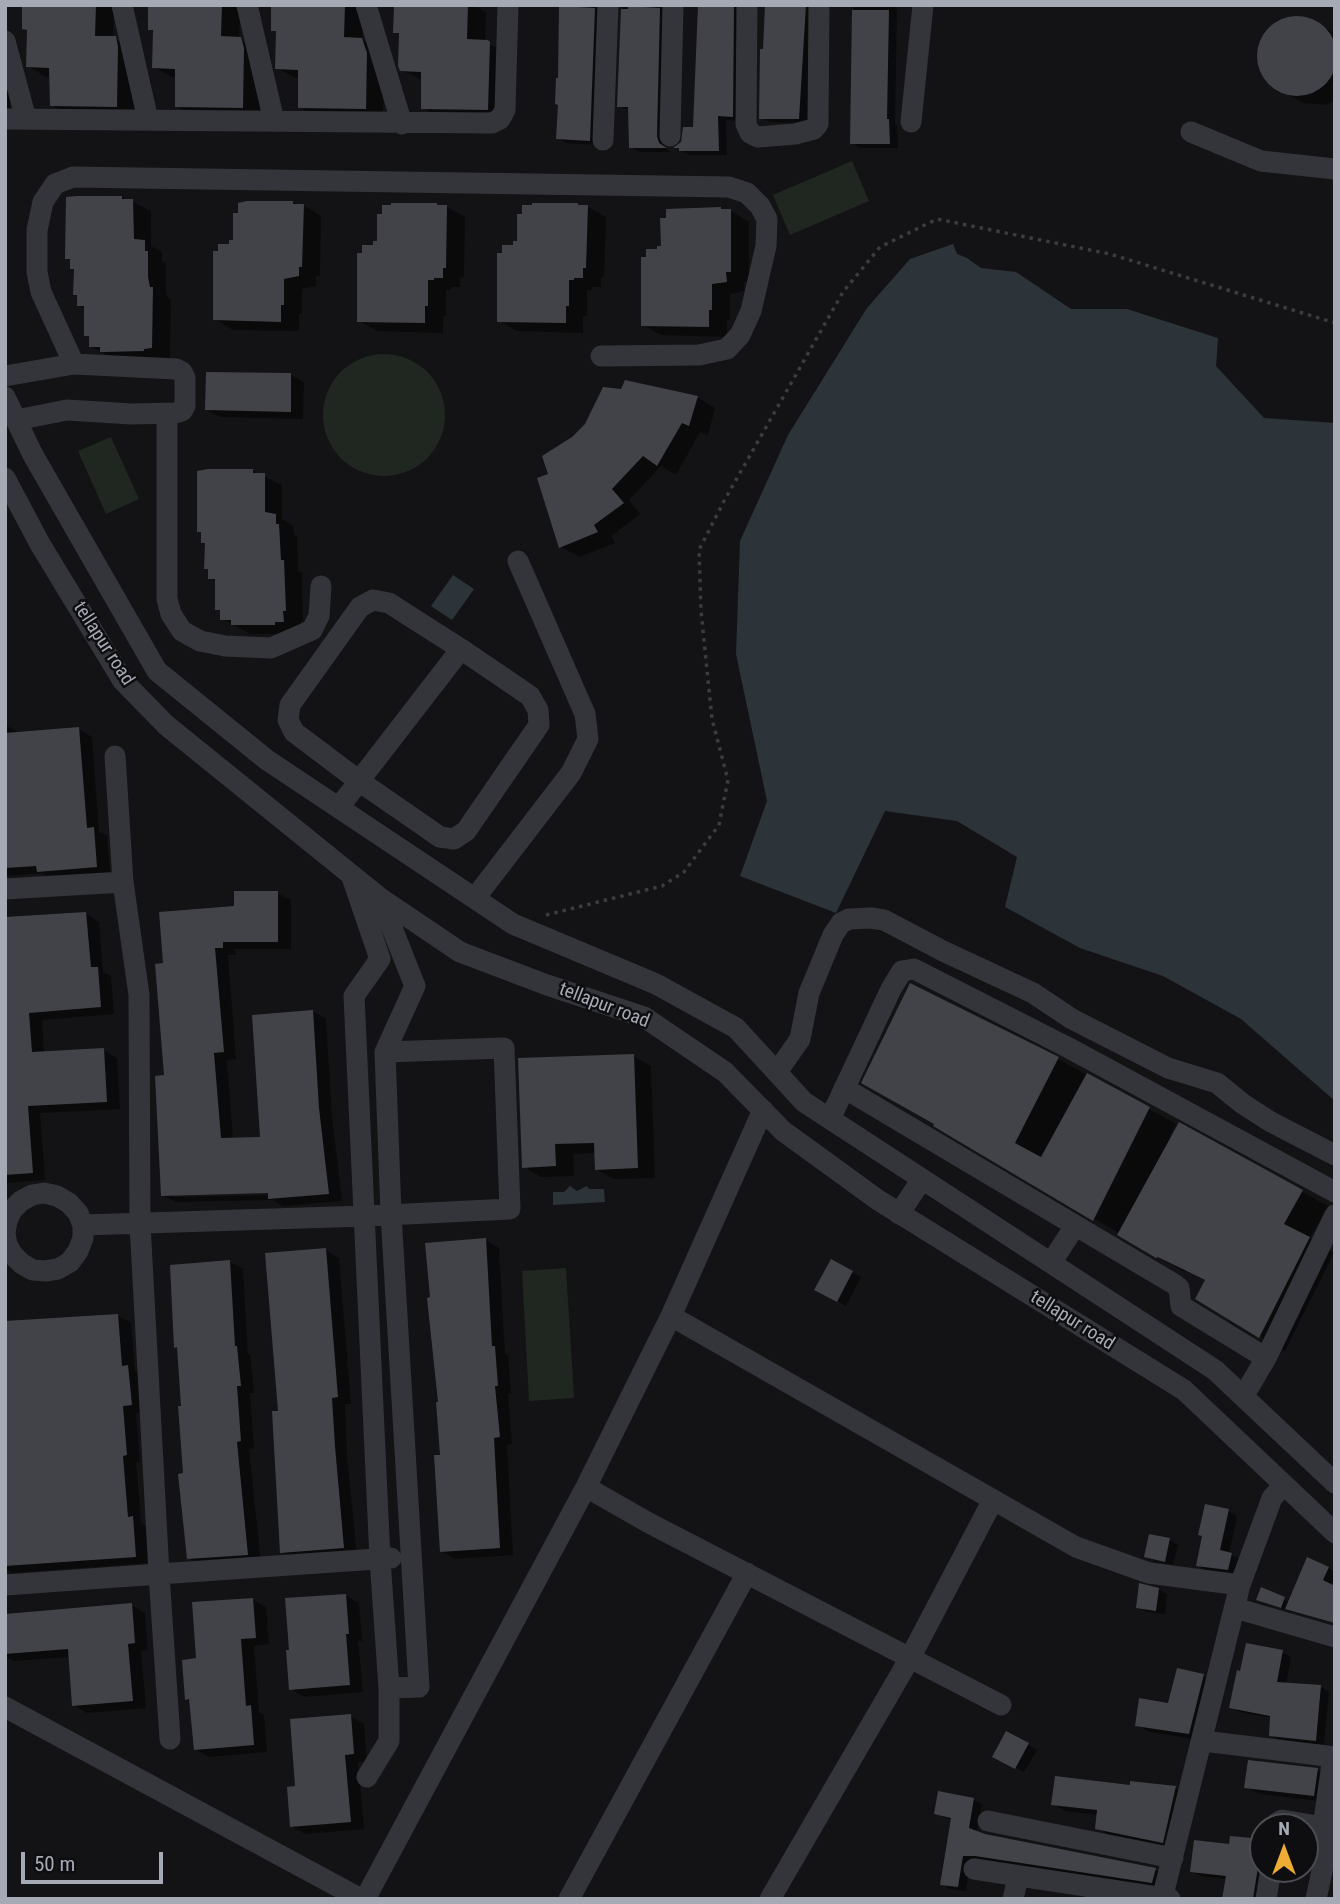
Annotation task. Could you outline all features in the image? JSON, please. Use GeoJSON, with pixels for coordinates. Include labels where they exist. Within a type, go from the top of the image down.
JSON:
{"type":"FeatureCollection","features":[{"type":"Feature","properties":{"kind":"street"},"geometry":{"type":"LineString","coordinates":[[122,5],[148,120]]}},
{"type":"Feature","properties":{"kind":"street"},"geometry":{"type":"LineString","coordinates":[[247,5],[274,121]]}},
{"type":"Feature","properties":{"kind":"street"},"geometry":{"type":"LineString","coordinates":[[366,5],[402,124]]}},
{"type":"Feature","properties":{"kind":"street"},"geometry":{"type":"LineString","coordinates":[[5,41],[16,119],[492,123],[500,119],[505,110],[508,5]]}},
{"type":"Feature","properties":{"kind":"street"},"geometry":{"type":"LineString","coordinates":[[603,140],[608,5]]}},
{"type":"Feature","properties":{"kind":"street"},"geometry":{"type":"LineString","coordinates":[[670,136],[673,5]]}},
{"type":"Feature","properties":{"kind":"street"},"geometry":{"type":"LineString","coordinates":[[747,5],[746,124],[750,133],[758,137],[814,130],[818,124],[819,5]]}},
{"type":"Feature","properties":{"kind":"street"},"geometry":{"type":"LineString","coordinates":[[911,122],[923,5]]}},
{"type":"Feature","properties":{"kind":"street"},"geometry":{"type":"LineString","coordinates":[[1191,132],[1261,161],[1335,169]]}},
{"type":"Feature","properties":{"kind":"street"},"geometry":{"type":"LineString","coordinates":[[74,364],[41,292],[37,272],[37,230],[43,202],[55,184],[73,177],[729,187],[747,193],[760,206],[767,219],[767,233],[751,311],[740,335],[727,349],[699,355],[601,356]]}},
{"type":"Feature","properties":{"kind":"street"},"geometry":{"type":"LineString","coordinates":[[5,376],[74,364],[176,369],[182,372],[185,378],[185,406],[182,411],[167,414],[67,410],[16,420]]}},
{"type":"Feature","properties":{"kind":"street"},"geometry":{"type":"LineString","coordinates":[[5,397],[33,455],[157,671],[267,760],[513,924],[656,984],[736,1028],[804,1102],[1215,1370],[1335,1483]]}},
{"type":"Feature","properties":{"kind":"street"},"geometry":{"type":"LineString","coordinates":[[167,414],[167,599],[171,614],[182,631],[200,641],[271,648],[312,630],[318,616],[321,586]]}},
{"type":"Feature","properties":{"kind":"street","name":"tellapur road"},"geometry":{"type":"LineString","coordinates":[[5,478],[40,544],[123,681],[166,725],[380,898],[460,952],[643,1017],[725,1072],[783,1131],[899,1214],[1184,1390],[1335,1533]]}},
{"type":"Feature","properties":{"kind":"street"},"geometry":{"type":"LineString","coordinates":[[475,898],[571,773],[588,739],[585,713],[518,561]]}},
{"type":"Feature","properties":{"kind":"street"},"geometry":{"type":"LineString","coordinates":[[373,600],[389,603],[461,649],[530,696],[538,710],[539,725],[466,831],[454,839],[440,837],[359,781],[293,732],[288,720],[290,705],[360,607],[373,600]]}},
{"type":"Feature","properties":{"kind":"street"},"geometry":{"type":"LineString","coordinates":[[339,807],[461,649]]}},
{"type":"Feature","properties":{"kind":"street"},"geometry":{"type":"LineString","coordinates":[[115,756],[123,882],[139,995],[140,1224],[170,1738]]}},
{"type":"Feature","properties":{"kind":"street"},"geometry":{"type":"LineString","coordinates":[[352,875],[380,959],[354,996],[389,1741],[367,1777]]}},
{"type":"Feature","properties":{"kind":"street"},"geometry":{"type":"LineString","coordinates":[[5,889],[123,882]]}},
{"type":"Feature","properties":{"kind":"street"},"geometry":{"type":"LineString","coordinates":[[380,898],[415,986],[385,1052],[391,1214],[419,1687],[388,1688]]}},
{"type":"Feature","properties":{"kind":"street"},"geometry":{"type":"LineString","coordinates":[[777,1072],[800,1038],[809,993],[833,935],[841,923],[849,919],[871,918],[884,920],[1033,993],[1072,1019],[1168,1068],[1217,1083],[1271,1122],[1335,1154]]}},
{"type":"Feature","properties":{"kind":"street"},"geometry":{"type":"LineString","coordinates":[[830,1119],[895,982],[902,971],[914,969],[1069,1048],[1335,1192]]}},
{"type":"Feature","properties":{"kind":"street"},"geometry":{"type":"LineString","coordinates":[[83,1225],[510,1209],[504,1048],[385,1052]]}},
{"type":"Feature","properties":{"kind":"street"},"geometry":{"type":"LineString","coordinates":[[844,1088],[1174,1284],[1179,1288],[1181,1306],[1263,1364]]}},
{"type":"Feature","properties":{"kind":"street"},"geometry":{"type":"LineString","coordinates":[[5,1707],[363,1899],[586,1487],[671,1316],[763,1111]]}},
{"type":"Feature","properties":{"kind":"street"},"geometry":{"type":"LineString","coordinates":[[899,1214],[922,1179]]}},
{"type":"Feature","properties":{"kind":"street"},"geometry":{"type":"LineString","coordinates":[[32,1195],[57,1196],[69,1203],[78,1213],[83,1225],[83,1238],[70,1262],[58,1269],[45,1271],[33,1270],[22,1264],[7,1245],[5,1233],[12,1210],[32,1195]]}},
{"type":"Feature","properties":{"kind":"street"},"geometry":{"type":"LineString","coordinates":[[1243,1397],[1263,1364],[1335,1215]]}},
{"type":"Feature","properties":{"kind":"street"},"geometry":{"type":"LineString","coordinates":[[1051,1263],[1075,1226]]}},
{"type":"Feature","properties":{"kind":"street"},"geometry":{"type":"LineString","coordinates":[[671,1316],[1076,1547],[1149,1573],[1240,1586]]}},
{"type":"Feature","properties":{"kind":"street"},"geometry":{"type":"LineString","coordinates":[[974,1869],[1165,1898],[1240,1586],[1272,1498],[1284,1485]]}},
{"type":"Feature","properties":{"kind":"street"},"geometry":{"type":"LineString","coordinates":[[586,1487],[1001,1705]]}},
{"type":"Feature","properties":{"kind":"street"},"geometry":{"type":"LineString","coordinates":[[776,1897],[910,1658],[993,1500]]}},
{"type":"Feature","properties":{"kind":"street"},"geometry":{"type":"LineString","coordinates":[[5,1585],[411,1558]]}},
{"type":"Feature","properties":{"kind":"street"},"geometry":{"type":"LineString","coordinates":[[569,1899],[747,1573]]}},
{"type":"Feature","properties":{"kind":"street"},"geometry":{"type":"LineString","coordinates":[[1236,1608],[1335,1637]]}},
{"type":"Feature","properties":{"kind":"street"},"geometry":{"type":"LineString","coordinates":[[1203,1741],[1334,1757],[1323,1826],[1325,1857],[1316,1899]]}},
{"type":"Feature","properties":{"kind":"street"},"geometry":{"type":"LineString","coordinates":[[988,1821],[1173,1858]]}},
{"type":"Feature","properties":{"kind":"street"},"geometry":{"type":"LineString","coordinates":[[1319,1825],[1323,1826]]}},
{"type":"Feature","properties":{"kind":"street"},"geometry":{"type":"LineString","coordinates":[[1013,1899],[1018,1877]]}},
{"type":"Feature","properties":{"kind":"path"},"geometry":{"type":"LineString","coordinates":[[513,924],[662,886],[684,872],[719,825],[728,780],[712,719],[701,611],[699,550],[843,292],[880,247],[937,219],[1110,254],[1335,323]]}},
{"type":"Feature","properties":{"kind":"shaded area"},"geometry":{"type":"Polygon","coordinates":[[[852,161],[869,201],[790,235],[773,195],[852,161]]]}},
{"type":"Feature","properties":{"kind":"shaded area"},"geometry":{"type":"Polygon","coordinates":[[[953,244],[957,254],[981,268],[1016,272],[1071,309],[1127,309],[1218,338],[1216,366],[1264,418],[1335,423],[1335,1101],[1241,1019],[1163,976],[1080,948],[1005,907],[1017,857],[957,821],[885,811],[836,913],[740,876],[767,801],[736,654],[740,541],[788,435],[867,308],[910,259],[953,244]]]}},
{"type":"Feature","properties":{"kind":"shaded area"},"geometry":{"type":"Polygon","coordinates":[[[384,354],[407,358],[427,372],[441,392],[445,415],[441,438],[427,458],[407,472],[384,476],[361,472],[341,458],[327,438],[323,415],[327,392],[341,372],[361,358],[384,354]]]}},
{"type":"Feature","properties":{"kind":"shaded area"},"geometry":{"type":"Polygon","coordinates":[[[111,437],[139,499],[106,514],[78,451],[111,437]]]}},
{"type":"Feature","properties":{"kind":"shaded area"},"geometry":{"type":"Polygon","coordinates":[[[453,575],[474,589],[452,620],[431,606],[453,575]]]}},
{"type":"Feature","properties":{"kind":"shaded area"},"geometry":{"type":"Polygon","coordinates":[[[570,1186],[577,1191],[587,1186],[589,1189],[604,1189],[605,1202],[553,1205],[553,1192],[564,1192],[570,1186]]]}},
{"type":"Feature","properties":{"kind":"shaded area"},"geometry":{"type":"Polygon","coordinates":[[[566,1268],[574,1398],[529,1401],[522,1271],[566,1268]]]}},
{"type":"Feature","properties":{"kind":"building"},"geometry":{"type":"Polygon","coordinates":[[[22,5],[96,5],[95,36],[116,36],[117,107],[50,106],[49,68],[26,67],[27,30],[22,29],[22,5]]]}},
{"type":"Feature","properties":{"kind":"building"},"geometry":{"type":"Polygon","coordinates":[[[148,5],[222,5],[221,36],[241,37],[244,48],[243,108],[175,107],[175,69],[152,68],[153,30],[148,30],[148,5]]]}},
{"type":"Feature","properties":{"kind":"building"},"geometry":{"type":"Polygon","coordinates":[[[271,5],[345,5],[344,37],[362,38],[367,53],[366,109],[298,108],[298,70],[275,69],[276,31],[271,31],[271,5]]]}},
{"type":"Feature","properties":{"kind":"building"},"geometry":{"type":"Polygon","coordinates":[[[394,5],[468,5],[467,39],[490,42],[488,110],[421,109],[421,72],[400,71],[398,66],[399,33],[393,33],[394,5]]]}},
{"type":"Feature","properties":{"kind":"building"},"geometry":{"type":"Polygon","coordinates":[[[698,5],[734,5],[733,117],[718,116],[719,151],[679,151],[679,148],[673,148],[681,142],[683,127],[693,127],[698,5]]]}},
{"type":"Feature","properties":{"kind":"building"},"geometry":{"type":"Polygon","coordinates":[[[765,5],[806,5],[799,119],[759,119],[760,49],[763,49],[765,5]]]}},
{"type":"Feature","properties":{"kind":"building"},"geometry":{"type":"Polygon","coordinates":[[[559,6],[595,8],[590,141],[556,139],[559,6]]]}},
{"type":"Feature","properties":{"kind":"building"},"geometry":{"type":"Polygon","coordinates":[[[628,6],[660,8],[657,136],[659,143],[667,148],[629,148],[628,107],[617,107],[621,9],[628,9],[628,6]]]}},
{"type":"Feature","properties":{"kind":"building"},"geometry":{"type":"Polygon","coordinates":[[[852,10],[889,10],[887,119],[890,144],[850,144],[852,10]]]}},
{"type":"Feature","properties":{"kind":"building"},"geometry":{"type":"Polygon","coordinates":[[[1297,16],[1312,19],[1325,28],[1334,41],[1337,56],[1334,71],[1325,84],[1312,93],[1297,96],[1282,93],[1269,84],[1260,71],[1257,56],[1260,41],[1269,28],[1282,19],[1297,16]]]}},
{"type":"Feature","properties":{"kind":"building"},"geometry":{"type":"Polygon","coordinates":[[[122,196],[122,199],[133,199],[134,239],[145,240],[145,251],[148,251],[148,277],[150,287],[153,287],[152,348],[144,351],[100,352],[100,347],[89,347],[89,336],[84,336],[84,306],[77,306],[77,295],[73,295],[74,269],[70,269],[70,259],[65,259],[66,197],[122,196]]]}},
{"type":"Feature","properties":{"kind":"building"},"geometry":{"type":"Polygon","coordinates":[[[293,201],[293,204],[304,204],[302,267],[299,267],[299,276],[284,279],[281,322],[213,320],[213,251],[218,251],[218,244],[229,244],[229,240],[233,240],[233,213],[238,213],[238,203],[293,201]]]}},
{"type":"Feature","properties":{"kind":"building"},"geometry":{"type":"Polygon","coordinates":[[[382,205],[447,205],[446,268],[443,268],[443,278],[428,280],[425,323],[357,322],[357,253],[362,253],[362,245],[373,245],[373,241],[377,241],[377,214],[382,214],[382,205]]]}},
{"type":"Feature","properties":{"kind":"building"},"geometry":{"type":"Polygon","coordinates":[[[522,205],[588,205],[586,268],[583,268],[583,278],[569,280],[566,323],[497,322],[497,253],[502,253],[502,245],[513,245],[513,241],[517,241],[517,214],[522,214],[522,205]]]}},
{"type":"Feature","properties":{"kind":"building"},"geometry":{"type":"Polygon","coordinates":[[[666,209],[731,209],[731,272],[726,272],[727,282],[712,284],[709,327],[641,326],[641,257],[646,257],[646,249],[657,249],[657,246],[661,246],[660,218],[666,218],[666,209]]]}},
{"type":"Feature","properties":{"kind":"building"},"geometry":{"type":"Polygon","coordinates":[[[206,372],[291,373],[291,412],[205,410],[206,372]]]}},
{"type":"Feature","properties":{"kind":"building"},"geometry":{"type":"Polygon","coordinates":[[[625,380],[698,396],[689,426],[682,423],[657,466],[643,456],[612,489],[624,503],[594,525],[598,532],[559,548],[537,478],[548,474],[542,456],[572,437],[585,424],[603,387],[621,389],[625,380]]]}},
{"type":"Feature","properties":{"kind":"building"},"geometry":{"type":"Polygon","coordinates":[[[253,469],[253,473],[265,473],[265,512],[276,514],[281,560],[284,560],[284,622],[275,622],[275,625],[231,625],[231,620],[220,620],[220,610],[215,610],[215,579],[208,579],[208,569],[204,569],[205,543],[201,543],[201,532],[197,532],[197,471],[253,469]]]}},
{"type":"Feature","properties":{"kind":"building"},"geometry":{"type":"Polygon","coordinates":[[[79,727],[87,828],[94,827],[97,867],[37,872],[36,866],[5,868],[5,733],[79,727]]]}},
{"type":"Feature","properties":{"kind":"building"},"geometry":{"type":"Polygon","coordinates":[[[234,891],[278,891],[278,942],[223,942],[223,948],[215,948],[224,1052],[214,1053],[221,1138],[260,1137],[252,1015],[313,1010],[319,1108],[329,1194],[268,1199],[268,1193],[161,1196],[155,1076],[164,1075],[155,964],[163,963],[159,912],[234,906],[234,891]]]}},
{"type":"Feature","properties":{"kind":"building"},"geometry":{"type":"Polygon","coordinates":[[[86,912],[91,967],[98,967],[101,1007],[29,1013],[32,1052],[104,1048],[107,1102],[28,1106],[33,1173],[5,1175],[5,917],[86,912]]]}},
{"type":"Feature","properties":{"kind":"building"},"geometry":{"type":"Polygon","coordinates":[[[910,983],[1059,1057],[1015,1143],[1041,1157],[1087,1073],[1150,1107],[1093,1221],[861,1083],[910,983]]]}},
{"type":"Feature","properties":{"kind":"building"},"geometry":{"type":"Polygon","coordinates":[[[634,1054],[638,1168],[595,1170],[594,1143],[555,1144],[556,1166],[522,1168],[518,1058],[634,1054]]]}},
{"type":"Feature","properties":{"kind":"building"},"geometry":{"type":"Polygon","coordinates":[[[1179,1122],[1303,1190],[1284,1224],[1310,1237],[1259,1338],[1195,1299],[1205,1280],[1156,1258],[1117,1235],[1179,1122]]]}},
{"type":"Feature","properties":{"kind":"building"},"geometry":{"type":"Polygon","coordinates":[[[486,1238],[492,1346],[495,1346],[498,1386],[495,1386],[500,1437],[494,1438],[500,1548],[440,1552],[434,1455],[440,1455],[438,1402],[427,1298],[430,1297],[425,1243],[486,1238]]]}},
{"type":"Feature","properties":{"kind":"building"},"geometry":{"type":"Polygon","coordinates":[[[326,1248],[338,1397],[332,1398],[344,1548],[280,1553],[272,1411],[278,1411],[265,1253],[326,1248]]]}},
{"type":"Feature","properties":{"kind":"building"},"geometry":{"type":"Polygon","coordinates":[[[831,1259],[853,1271],[837,1302],[814,1290],[831,1259]]]}},
{"type":"Feature","properties":{"kind":"building"},"geometry":{"type":"Polygon","coordinates":[[[230,1260],[235,1346],[241,1386],[237,1386],[241,1441],[237,1442],[248,1555],[187,1559],[178,1474],[183,1473],[178,1406],[181,1406],[177,1347],[174,1348],[170,1265],[230,1260]]]}},
{"type":"Feature","properties":{"kind":"building"},"geometry":{"type":"Polygon","coordinates":[[[118,1314],[122,1366],[128,1365],[132,1405],[123,1406],[127,1455],[123,1456],[128,1517],[133,1516],[136,1557],[5,1566],[5,1321],[118,1314]]]}},
{"type":"Feature","properties":{"kind":"building"},"geometry":{"type":"Polygon","coordinates":[[[1205,1504],[1229,1509],[1220,1550],[1232,1553],[1228,1570],[1196,1566],[1202,1536],[1198,1535],[1205,1504]]]}},
{"type":"Feature","properties":{"kind":"building"},"geometry":{"type":"Polygon","coordinates":[[[1149,1534],[1170,1538],[1165,1562],[1144,1557],[1149,1534]]]}},
{"type":"Feature","properties":{"kind":"building"},"geometry":{"type":"Polygon","coordinates":[[[1307,1557],[1329,1567],[1323,1580],[1335,1586],[1335,1623],[1285,1609],[1307,1557]]]}},
{"type":"Feature","properties":{"kind":"building"},"geometry":{"type":"Polygon","coordinates":[[[1139,1583],[1159,1588],[1156,1611],[1136,1608],[1139,1583]]]}},
{"type":"Feature","properties":{"kind":"building"},"geometry":{"type":"Polygon","coordinates":[[[1261,1587],[1285,1597],[1281,1608],[1256,1600],[1261,1587]]]}},
{"type":"Feature","properties":{"kind":"building"},"geometry":{"type":"Polygon","coordinates":[[[346,1594],[350,1685],[289,1690],[285,1598],[346,1594]]]}},
{"type":"Feature","properties":{"kind":"building"},"geometry":{"type":"Polygon","coordinates":[[[253,1598],[256,1638],[241,1639],[246,1706],[251,1705],[254,1745],[194,1750],[189,1699],[185,1700],[182,1660],[196,1658],[192,1602],[253,1598]]]}},
{"type":"Feature","properties":{"kind":"building"},"geometry":{"type":"Polygon","coordinates":[[[132,1603],[135,1643],[128,1644],[133,1701],[72,1706],[68,1649],[5,1654],[5,1614],[132,1603]]]}},
{"type":"Feature","properties":{"kind":"building"},"geometry":{"type":"Polygon","coordinates":[[[1246,1643],[1283,1650],[1277,1682],[1321,1685],[1316,1741],[1269,1736],[1270,1716],[1229,1708],[1246,1643]]]}},
{"type":"Feature","properties":{"kind":"building"},"geometry":{"type":"Polygon","coordinates":[[[1177,1668],[1204,1674],[1189,1734],[1135,1726],[1139,1698],[1168,1703],[1177,1668]]]}},
{"type":"Feature","properties":{"kind":"building"},"geometry":{"type":"Polygon","coordinates":[[[351,1714],[354,1754],[345,1755],[351,1822],[290,1827],[287,1787],[295,1786],[290,1719],[351,1714]]]}},
{"type":"Feature","properties":{"kind":"building"},"geometry":{"type":"Polygon","coordinates":[[[1006,1731],[1029,1743],[1015,1769],[992,1757],[1006,1731]]]}},
{"type":"Feature","properties":{"kind":"building"},"geometry":{"type":"Polygon","coordinates":[[[1248,1760],[1318,1768],[1314,1796],[1244,1788],[1248,1760]]]}},
{"type":"Feature","properties":{"kind":"building"},"geometry":{"type":"Polygon","coordinates":[[[1055,1776],[1130,1785],[1130,1781],[1176,1786],[1163,1843],[1095,1829],[1097,1810],[1051,1805],[1055,1776]]]}},
{"type":"Feature","properties":{"kind":"building"},"geometry":{"type":"Polygon","coordinates":[[[938,1791],[974,1798],[969,1828],[985,1834],[1156,1868],[1152,1883],[963,1856],[958,1887],[940,1885],[951,1818],[934,1814],[938,1791]]]}},
{"type":"Feature","properties":{"kind":"building"},"geometry":{"type":"Polygon","coordinates":[[[1230,1836],[1249,1838],[1249,1883],[1256,1883],[1253,1899],[1222,1899],[1226,1876],[1190,1872],[1194,1840],[1229,1844],[1230,1836]]]}}]}
